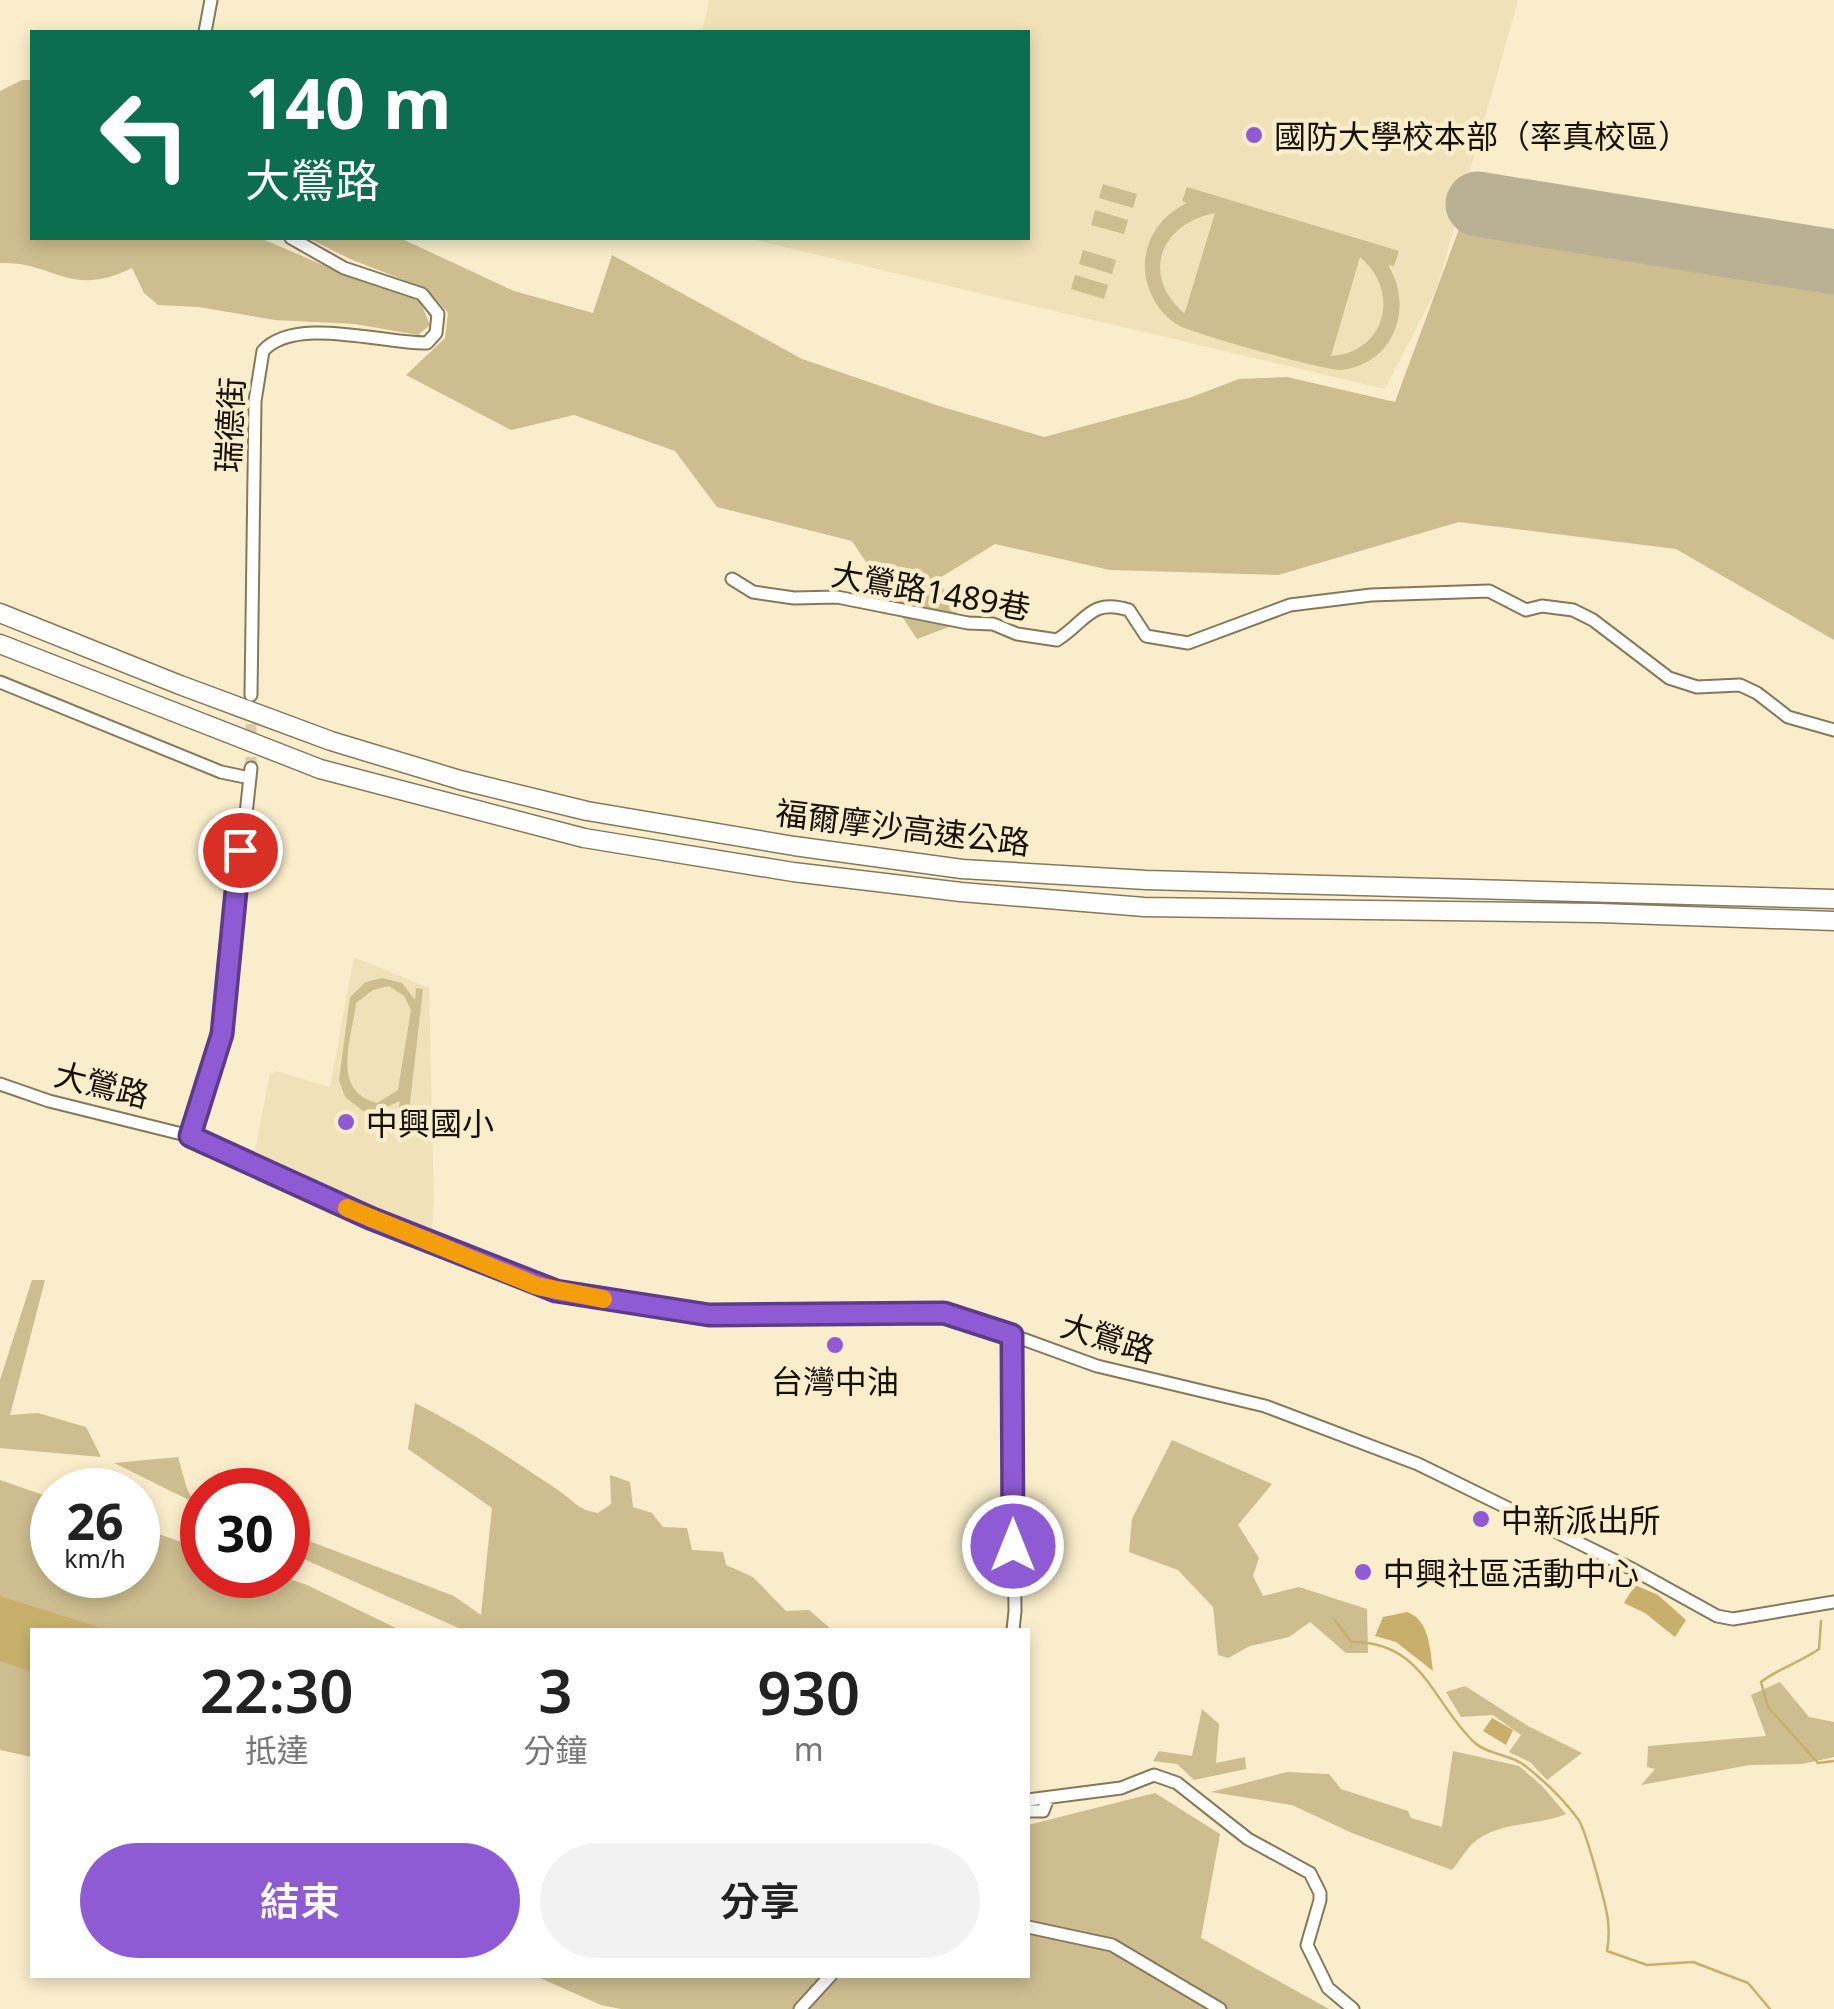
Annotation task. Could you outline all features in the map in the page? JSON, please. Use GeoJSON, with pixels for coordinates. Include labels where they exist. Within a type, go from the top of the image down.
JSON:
{"type":"FeatureCollection","features":[{"type":"Feature","properties":{"kind":"highway","name":"福爾摩沙高速公路"},"geometry":{"type":"LineString","coordinates":[[0,613],[280,722],[460,780],[587,811],[794,846],[962,868],[1146,880],[1834,900]]}},
{"type":"Feature","properties":{"kind":"highway","name":"福爾摩沙高速公路"},"geometry":{"type":"LineString","coordinates":[[0,644],[320,770],[584,838],[793,872],[961,892],[1144,907],[1599,913],[1834,921]]}},
{"type":"Feature","properties":{"kind":"street"},"geometry":{"type":"LineString","coordinates":[[205,30],[211,0]]}},
{"type":"Feature","properties":{"kind":"street","name":"瑞德街"},"geometry":{"type":"LineString","coordinates":[[251,695],[255,401],[262,351],[279,338],[304,335],[370,336],[406,344],[427,343],[436,333],[438,314],[422,294],[344,268],[295,240]]}},
{"type":"Feature","properties":{"kind":"street","name":"大鶯路1489巷"},"geometry":{"type":"LineString","coordinates":[[732,579],[753,592],[794,598],[837,597],[993,624],[1017,634],[1057,640],[1096,608],[1112,604],[1129,610],[1146,636],[1188,644],[1290,605],[1371,595],[1490,592],[1526,610],[1542,606],[1573,610],[1593,620],[1670,678],[1698,688],[1740,685],[1788,716],[1834,730]]}},
{"type":"Feature","properties":{"kind":"street"},"geometry":{"type":"LineString","coordinates":[[0,682],[221,772],[250,773],[222,1034],[190,1136]]}},
{"type":"Feature","properties":{"kind":"street","name":"大鶯路"},"geometry":{"type":"LineString","coordinates":[[0,1084],[190,1136],[382,1224],[556,1291],[709,1315],[944,1313],[1097,1366],[1265,1406],[1418,1464],[1634,1570],[1717,1616],[1733,1619],[1834,1602]]}},
{"type":"Feature","properties":{"kind":"street"},"geometry":{"type":"LineString","coordinates":[[1012,1335],[1013,1628]]}},
{"type":"Feature","properties":{"kind":"street"},"geometry":{"type":"LineString","coordinates":[[1030,1800],[1120,1788],[1154,1775],[1164,1776],[1248,1839],[1310,1873],[1320,1900],[1307,1944],[1328,1988],[1354,2009]]}},
{"type":"Feature","properties":{"kind":"street"},"geometry":{"type":"LineString","coordinates":[[1030,1811],[1043,1811],[1048,1798]]}},
{"type":"Feature","properties":{"kind":"street"},"geometry":{"type":"LineString","coordinates":[[1030,1927],[1112,1945],[1220,2009]]}},
{"type":"Feature","properties":{"kind":"street"},"geometry":{"type":"LineString","coordinates":[[800,2009],[829,1978]]}},
{"type":"Feature","properties":{"kind":"shaded area","name":"國防大學校本部（率真校區）"},"geometry":{"type":"Polygon","coordinates":[[[709,0],[1518,0],[1437,288],[1385,389],[754,240],[1030,240],[1030,30],[702,30],[709,0]]]}},
{"type":"Feature","properties":{"kind":"shaded area"},"geometry":{"type":"Polygon","coordinates":[[[30,80],[30,240],[265,240],[363,282],[420,301],[430,325],[418,335],[355,324],[275,320],[199,307],[158,305],[144,293],[132,268],[110,277],[77,280],[35,267],[0,263],[0,91],[30,80]]]}},
{"type":"Feature","properties":{"kind":"shaded area"},"geometry":{"type":"Polygon","coordinates":[[[1103,184],[1137,194],[1133,208],[1099,198],[1103,184]]]}},
{"type":"Feature","properties":{"kind":"shaded area"},"geometry":{"type":"Polygon","coordinates":[[[1187,187],[1399,251],[1394,266],[1388,265],[1396,281],[1399,315],[1387,345],[1360,365],[1332,369],[1234,344],[1171,321],[1152,295],[1145,264],[1155,230],[1187,203],[1182,201],[1187,187]],[[1215,213],[1181,227],[1163,252],[1162,282],[1184,313],[1185,312],[1215,213]],[[1360,257],[1331,356],[1364,344],[1381,318],[1380,286],[1360,257]]]}},
{"type":"Feature","properties":{"kind":"shaded area"},"geometry":{"type":"Polygon","coordinates":[[[1095,210],[1128,220],[1124,234],[1091,225],[1095,210]]]}},
{"type":"Feature","properties":{"kind":"shaded area"},"geometry":{"type":"Polygon","coordinates":[[[1462,221],[1834,291],[1834,640],[1676,549],[1459,522],[1278,575],[1110,570],[995,544],[938,579],[962,622],[917,639],[852,541],[717,507],[675,451],[574,415],[511,430],[406,375],[445,338],[448,313],[427,289],[312,240],[404,240],[514,291],[593,313],[612,255],[802,359],[1044,437],[1189,398],[1239,379],[1287,377],[1395,402],[1462,221]]]}},
{"type":"Feature","properties":{"kind":"shaded area"},"geometry":{"type":"Polygon","coordinates":[[[1083,250],[1116,260],[1112,274],[1079,264],[1083,250]]]}},
{"type":"Feature","properties":{"kind":"shaded area"},"geometry":{"type":"Polygon","coordinates":[[[1075,275],[1108,285],[1104,299],[1071,289],[1075,275]]]}},
{"type":"Feature","properties":{"kind":"shaded area","name":"中興國小"},"geometry":{"type":"Polygon","coordinates":[[[354,957],[429,988],[432,1229],[321,1191],[254,1156],[270,1074],[276,1071],[330,1087],[354,957]]]}},
{"type":"Feature","properties":{"kind":"shaded area"},"geometry":{"type":"Polygon","coordinates":[[[382,978],[402,983],[415,1000],[416,988],[423,989],[408,1120],[397,1116],[400,1101],[376,1112],[363,1111],[345,1097],[339,1080],[350,997],[366,982],[382,978]],[[389,986],[373,990],[356,1003],[348,1047],[349,1076],[362,1097],[377,1103],[398,1090],[411,1010],[404,996],[389,986]]]}},
{"type":"Feature","properties":{"kind":"shaded area"},"geometry":{"type":"Polygon","coordinates":[[[32,1280],[45,1280],[10,1415],[38,1413],[86,1427],[101,1457],[0,1448],[0,1380],[32,1280]]]}},
{"type":"Feature","properties":{"kind":"shaded area"},"geometry":{"type":"Polygon","coordinates":[[[415,1403],[488,1444],[586,1510],[598,1513],[611,1504],[610,1475],[630,1482],[633,1507],[652,1513],[663,1527],[687,1528],[692,1550],[723,1552],[726,1565],[753,1577],[786,1611],[809,1610],[830,1628],[459,1628],[310,1562],[310,1541],[454,1596],[481,1615],[492,1508],[408,1449],[415,1403]]]}},
{"type":"Feature","properties":{"kind":"shaded area"},"geometry":{"type":"Polygon","coordinates":[[[1172,1440],[1272,1484],[1238,1525],[1259,1558],[1253,1576],[1263,1596],[1299,1587],[1367,1609],[1368,1653],[1346,1653],[1310,1622],[1289,1637],[1250,1646],[1228,1658],[1218,1655],[1213,1607],[1178,1570],[1129,1552],[1132,1519],[1172,1440]]]}},
{"type":"Feature","properties":{"kind":"shaded area"},"geometry":{"type":"Polygon","coordinates":[[[178,1457],[180,1496],[160,1486],[160,1468],[124,1468],[114,1463],[178,1457]]]}},
{"type":"Feature","properties":{"kind":"shaded area"},"geometry":{"type":"Polygon","coordinates":[[[0,1480],[30,1490],[30,1598],[160,1598],[160,1535],[180,1541],[180,1598],[310,1598],[310,1586],[396,1628],[30,1628],[30,1757],[0,1750],[0,1480]]]}},
{"type":"Feature","properties":{"kind":"shaded area"},"geometry":{"type":"Polygon","coordinates":[[[1635,1585],[1658,1595],[1686,1620],[1675,1637],[1645,1613],[1624,1603],[1635,1585]]]}},
{"type":"Feature","properties":{"kind":"shaded area"},"geometry":{"type":"Polygon","coordinates":[[[0,1596],[101,1628],[30,1628],[30,1671],[0,1661],[0,1596]]]}},
{"type":"Feature","properties":{"kind":"shaded area"},"geometry":{"type":"Polygon","coordinates":[[[1407,1612],[1425,1629],[1433,1671],[1396,1642],[1375,1636],[1383,1617],[1407,1612]]]}},
{"type":"Feature","properties":{"kind":"shaded area"},"geometry":{"type":"Polygon","coordinates":[[[1780,1682],[1809,1717],[1834,1722],[1834,1757],[1802,1764],[1750,1765],[1641,1785],[1655,1769],[1647,1767],[1648,1746],[1766,1736],[1751,1695],[1780,1682]]]}},
{"type":"Feature","properties":{"kind":"shaded area"},"geometry":{"type":"Polygon","coordinates":[[[1465,1686],[1528,1726],[1582,1753],[1547,1780],[1530,1762],[1509,1752],[1521,1735],[1493,1715],[1461,1717],[1446,1692],[1465,1686]]]}},
{"type":"Feature","properties":{"kind":"shaded area"},"geometry":{"type":"Polygon","coordinates":[[[1202,1709],[1219,1724],[1216,1763],[1245,1757],[1246,1769],[1194,1780],[1177,1764],[1153,1761],[1159,1751],[1192,1756],[1202,1709]]]}},
{"type":"Feature","properties":{"kind":"shaded area"},"geometry":{"type":"Polygon","coordinates":[[[1492,1718],[1513,1730],[1506,1745],[1483,1731],[1492,1718]]]}},
{"type":"Feature","properties":{"kind":"shaded area"},"geometry":{"type":"Polygon","coordinates":[[[1453,1751],[1519,1766],[1566,1814],[1482,1836],[1452,1870],[1352,1833],[1292,1805],[1211,1792],[1287,1772],[1329,1774],[1341,1789],[1408,1811],[1411,1818],[1442,1827],[1453,1751]]]}},
{"type":"Feature","properties":{"kind":"shaded area"},"geometry":{"type":"Polygon","coordinates":[[[1155,1793],[1220,1834],[1201,1938],[1329,2009],[621,2009],[601,2005],[540,1978],[1030,1978],[1030,1824],[1155,1793]]]}},
{"type":"Feature","properties":{"kind":"waterway"},"geometry":{"type":"LineString","coordinates":[[1335,1620],[1351,1642],[1376,1644],[1411,1663],[1475,1743],[1524,1765],[1578,1819],[1604,1901],[1607,1951],[1647,1965],[1693,1962],[1748,1983],[1770,2009]]}},
{"type":"Feature","properties":{"kind":"waterway"},"geometry":{"type":"LineString","coordinates":[[1821,1621],[1819,1649],[1761,1682],[1768,1707],[1818,1763],[1834,1761]]}},
{"type":"Feature","properties":{"kind":"runway"},"geometry":{"type":"LineString","coordinates":[[1478,204],[1834,262]]}},
{"type":"Feature","properties":{"kind":"tunnel"},"geometry":{"type":"LineString","coordinates":[[251,710],[251,768]]}},
{"type":"Feature","properties":{"kind":"slow traffic"},"geometry":{"type":"LineString","coordinates":[[347,1208],[537,1286],[603,1299]]}},
{"type":"Feature","properties":{"kind":"place","name":"國防大學校本部（率真校區）"},"geometry":{"type":"Point","coordinates":[1254,135]}},
{"type":"Feature","properties":{"kind":"place","name":"中興國小"},"geometry":{"type":"Point","coordinates":[346,1122]}},
{"type":"Feature","properties":{"kind":"place","name":"台灣中油"},"geometry":{"type":"Point","coordinates":[835,1345]}},
{"type":"Feature","properties":{"kind":"place","name":"中新派出所"},"geometry":{"type":"Point","coordinates":[1481,1519]}},
{"type":"Feature","properties":{"kind":"place","name":"中興社區活動中心"},"geometry":{"type":"Point","coordinates":[1363,1572]}},
{"type":"Feature","properties":{"kind":"route"},"geometry":{"type":"LineString","coordinates":[[240,850],[222,1034],[190,1136],[370,1218],[556,1291],[709,1315],[944,1313],[1012,1335],[1013,1546]]}}]}
